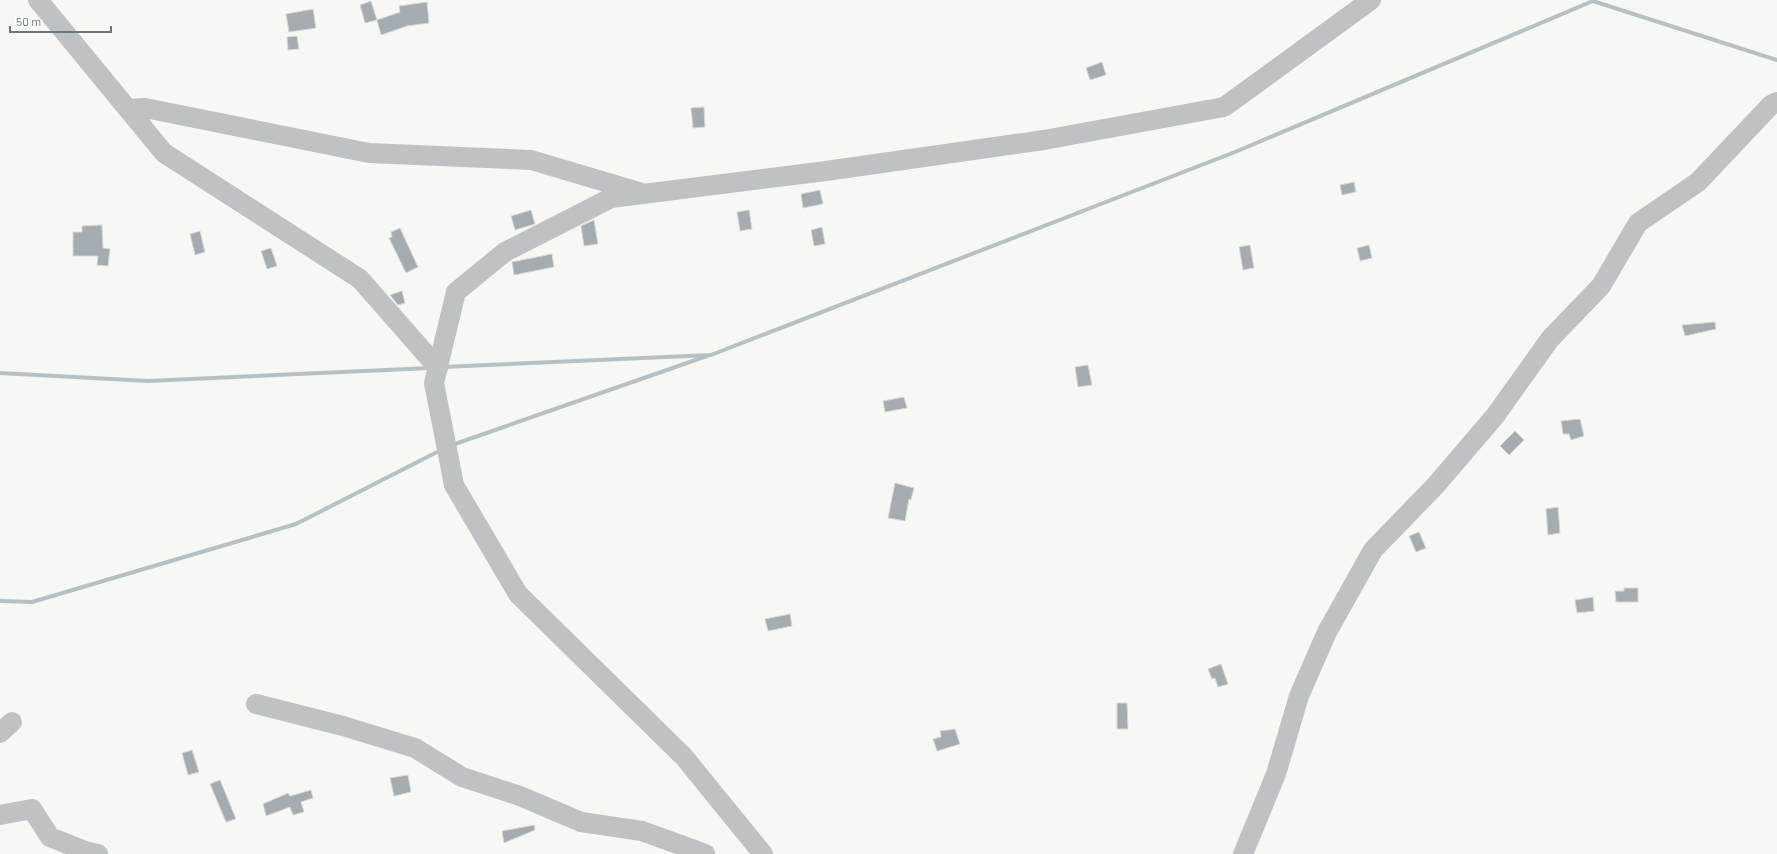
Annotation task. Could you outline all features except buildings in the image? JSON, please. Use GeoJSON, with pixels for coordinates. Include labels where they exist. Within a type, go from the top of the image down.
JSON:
{"type":"FeatureCollection","features":[{"type":"Feature","properties":{"kind":"street"},"geometry":{"type":"LineString","coordinates":[[38,0],[164,153],[360,279],[438,368]]}},
{"type":"Feature","properties":{"kind":"street"},"geometry":{"type":"LineString","coordinates":[[762,854],[684,757],[518,594],[454,485],[434,383],[456,292],[505,252],[611,198],[826,171],[1044,140],[1224,107],[1371,0]]}},
{"type":"Feature","properties":{"kind":"street"},"geometry":{"type":"LineString","coordinates":[[1243,854],[1276,774],[1299,696],[1327,632],[1373,550],[1436,485],[1495,416],[1550,339],[1601,286],[1638,223],[1698,182],[1771,105],[1777,102]]}},
{"type":"Feature","properties":{"kind":"street"},"geometry":{"type":"LineString","coordinates":[[128,109],[145,108],[370,153],[531,160],[647,194]]}},
{"type":"Feature","properties":{"kind":"street"},"geometry":{"type":"LineString","coordinates":[[256,704],[343,726],[415,748],[462,777],[520,796],[581,822],[642,831],[705,854]]}},
{"type":"Feature","properties":{"kind":"street"},"geometry":{"type":"LineString","coordinates":[[0,815],[32,809],[50,837],[85,851],[98,854]]}},
{"type":"Feature","properties":{"kind":"waterway"},"geometry":{"type":"LineString","coordinates":[[443,367],[711,355],[1235,152],[1593,1],[1777,60]]}},
{"type":"Feature","properties":{"kind":"waterway"},"geometry":{"type":"LineString","coordinates":[[452,445],[707,356]]}},
{"type":"Feature","properties":{"kind":"waterway"},"geometry":{"type":"LineString","coordinates":[[0,373],[148,381],[430,368]]}},
{"type":"Feature","properties":{"kind":"waterway"},"geometry":{"type":"LineString","coordinates":[[0,601],[32,602],[296,524],[441,450]]}}]}
